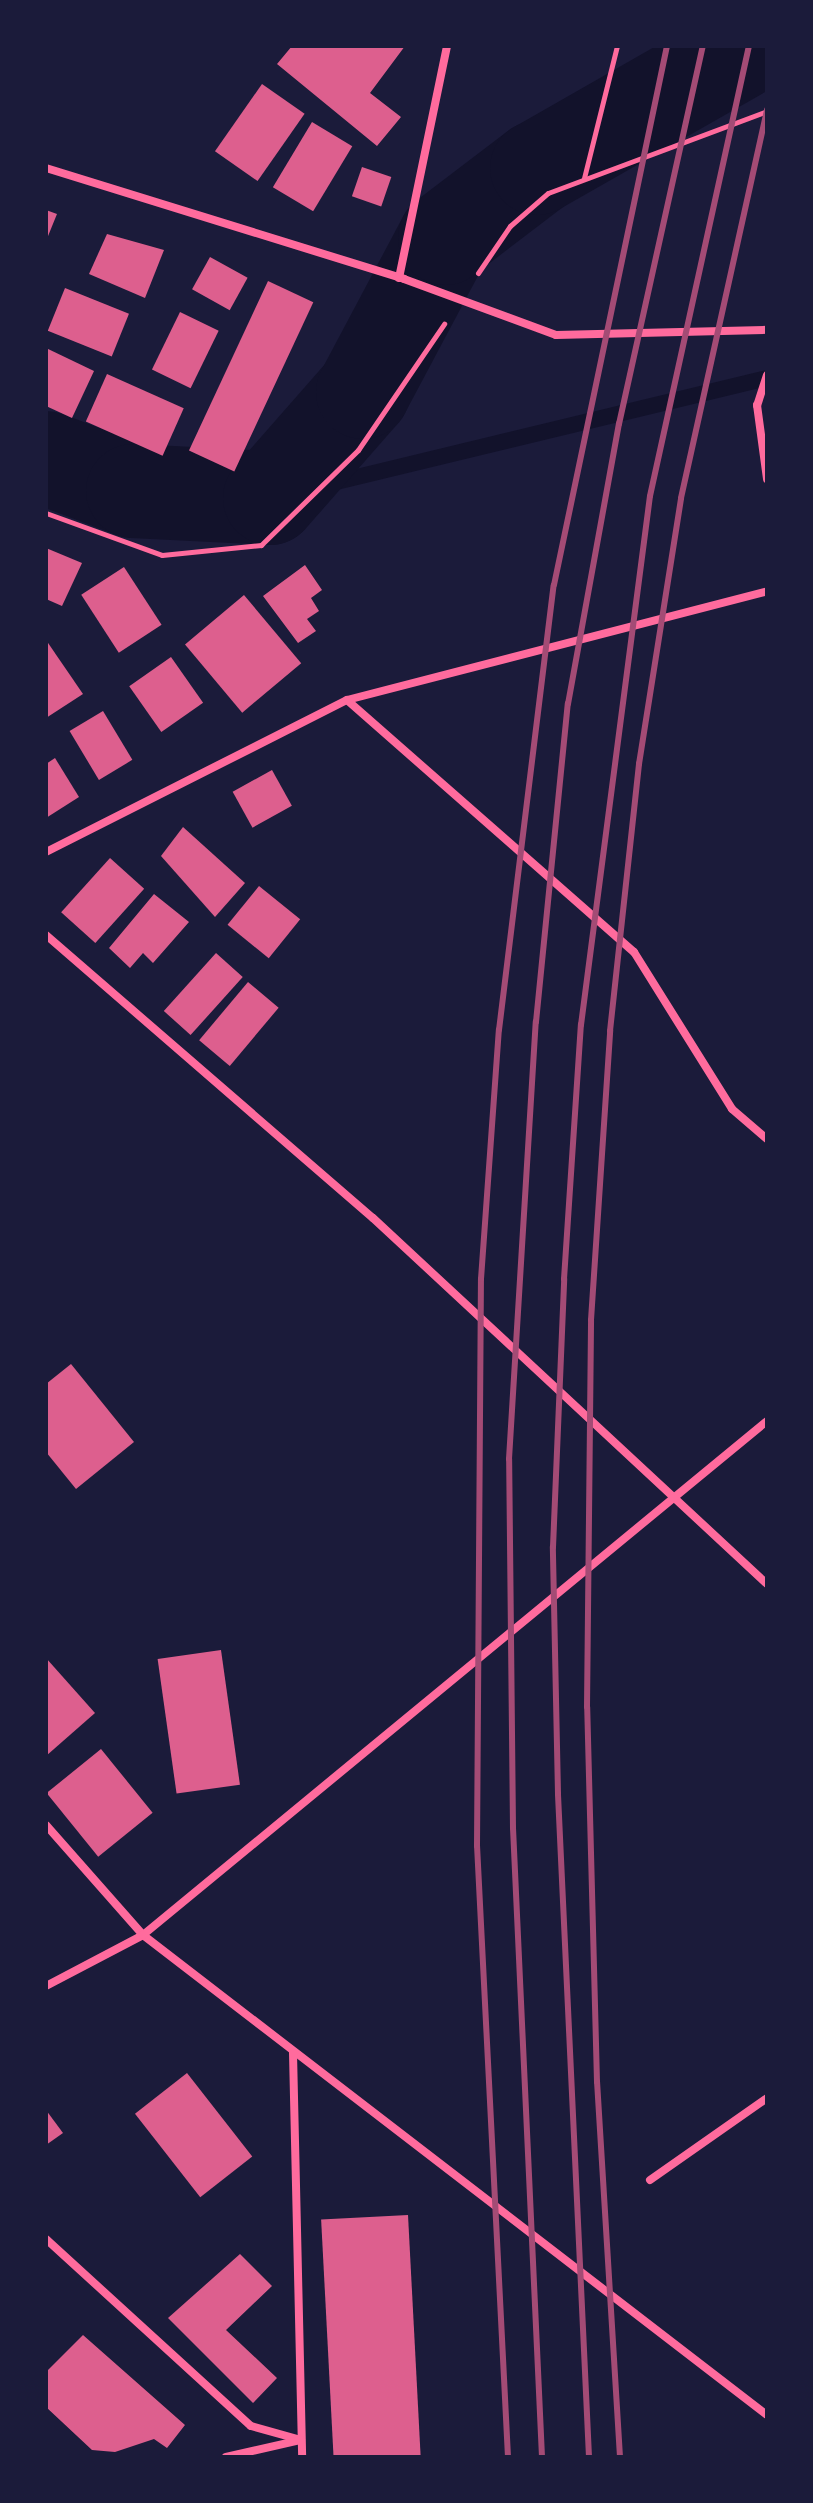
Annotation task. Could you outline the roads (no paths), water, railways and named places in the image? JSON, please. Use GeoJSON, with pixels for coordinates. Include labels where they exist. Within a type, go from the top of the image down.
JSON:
{"type":"FeatureCollection","features":[{"type":"Feature","properties":{"kind":"street"},"geometry":{"type":"LineString","coordinates":[[402,278],[447,46]]}},
{"type":"Feature","properties":{"kind":"street"},"geometry":{"type":"LineString","coordinates":[[46,168],[402,278],[556,335],[767,330]]}},
{"type":"Feature","properties":{"kind":"street"},"geometry":{"type":"LineString","coordinates":[[767,375],[757,405],[767,479]]}},
{"type":"Feature","properties":{"kind":"street"},"geometry":{"type":"LineString","coordinates":[[46,852],[347,700],[767,591]]}},
{"type":"Feature","properties":{"kind":"street"},"geometry":{"type":"LineString","coordinates":[[347,700],[634,952],[732,1109],[767,1139]]}},
{"type":"Feature","properties":{"kind":"street"},"geometry":{"type":"LineString","coordinates":[[46,935],[373,1218],[767,1584]]}},
{"type":"Feature","properties":{"kind":"street"},"geometry":{"type":"LineString","coordinates":[[46,1986],[143,1935],[679,1500],[767,1421]]}},
{"type":"Feature","properties":{"kind":"street"},"geometry":{"type":"LineString","coordinates":[[46,1825],[143,1935],[767,2415]]}},
{"type":"Feature","properties":{"kind":"street"},"geometry":{"type":"LineString","coordinates":[[293,2053],[302,2457]]}},
{"type":"Feature","properties":{"kind":"street"},"geometry":{"type":"LineString","coordinates":[[650,2180],[767,2098]]}},
{"type":"Feature","properties":{"kind":"street"},"geometry":{"type":"LineString","coordinates":[[46,2239],[251,2426],[301,2440]]}},
{"type":"Feature","properties":{"kind":"street"},"geometry":{"type":"LineString","coordinates":[[226,2457],[301,2440]]}},
{"type":"Feature","properties":{"kind":"waterway"},"geometry":{"type":"LineString","coordinates":[[46,458],[133,491],[270,498],[363,392],[445,238],[537,168],[751,46]]}},
{"type":"Feature","properties":{"kind":"waterway"},"geometry":{"type":"LineString","coordinates":[[270,498],[767,378]]}},
{"type":"Feature","properties":{"kind":"railway"},"geometry":{"type":"LineString","coordinates":[[508,2457],[477,1846],[481,1279],[499,1030],[554,585],[667,46]]}},
{"type":"Feature","properties":{"kind":"railway"},"geometry":{"type":"LineString","coordinates":[[542,2457],[513,1828],[509,1459],[536,1022],[568,704],[619,424],[703,46]]}},
{"type":"Feature","properties":{"kind":"railway"},"geometry":{"type":"LineString","coordinates":[[589,2457],[558,1794],[553,1547],[564,1279],[581,1025],[650,496],[749,46]]}},
{"type":"Feature","properties":{"kind":"railway"},"geometry":{"type":"LineString","coordinates":[[620,2457],[597,2082],[587,1707],[591,1320],[610,1031],[639,764],[681,498],[767,109]]}}]}
